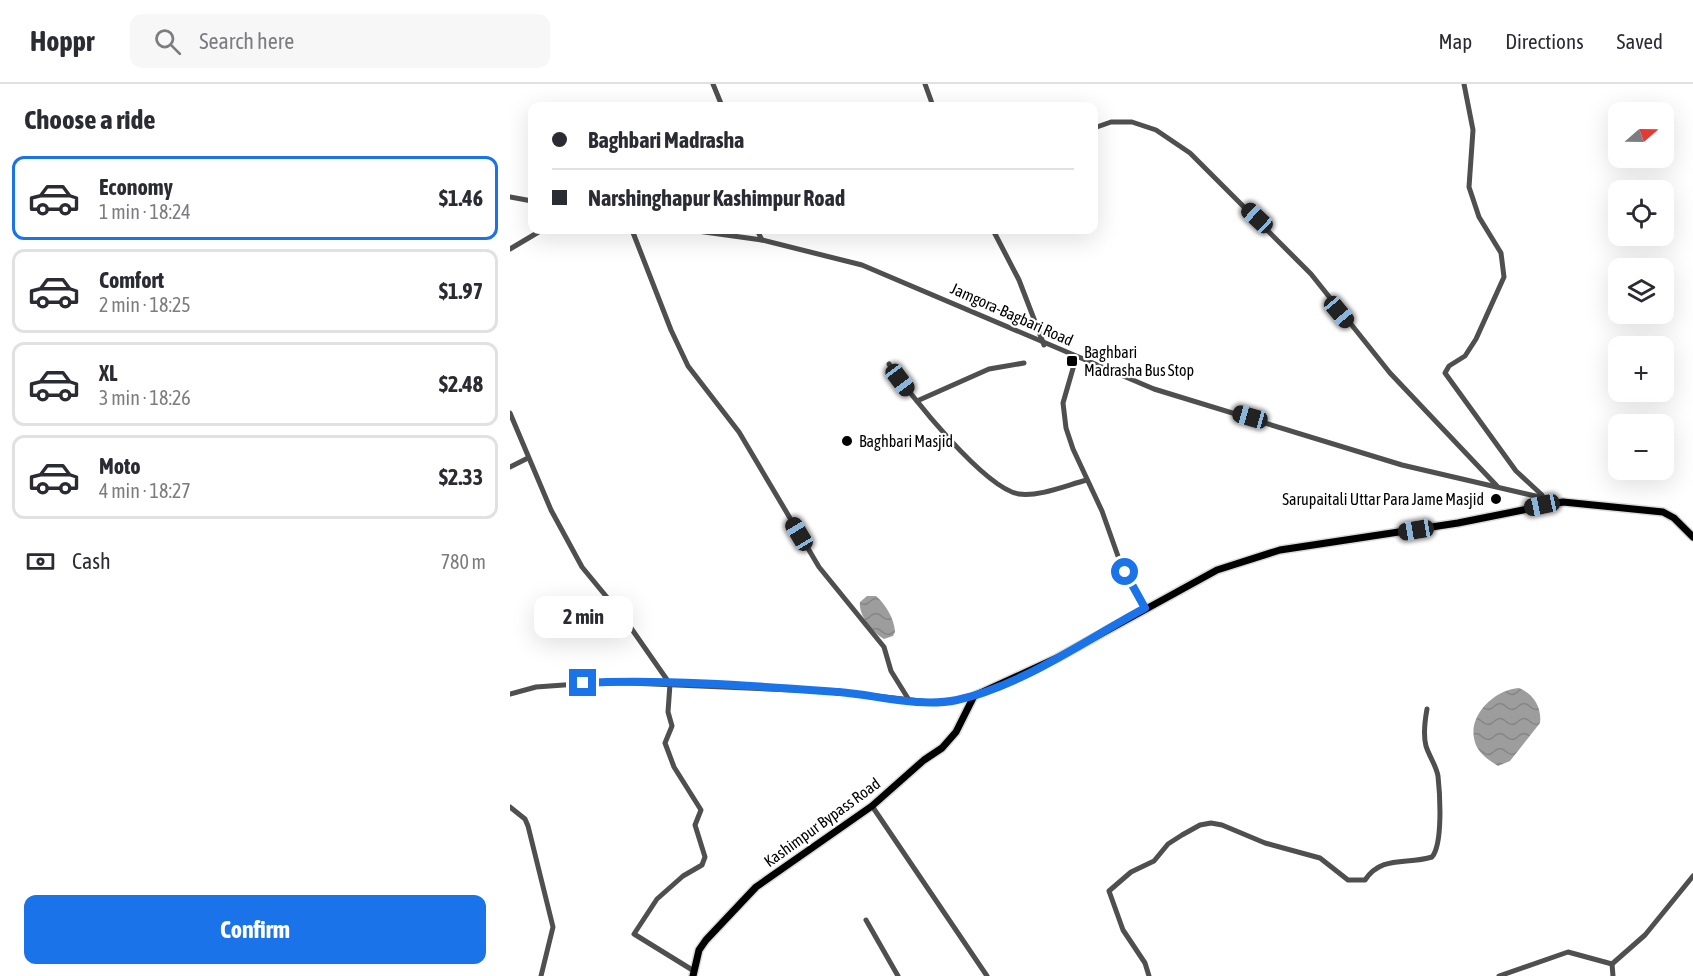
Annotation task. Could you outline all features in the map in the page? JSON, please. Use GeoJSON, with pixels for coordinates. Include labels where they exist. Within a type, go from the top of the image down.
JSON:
{"type":"FeatureCollection","features":[{"type":"Feature","properties":{"kind":"main road"},"geometry":{"type":"LineString","coordinates":[[974,696],[1057,658],[1217,570],[1280,550],[1458,524],[1563,502],[1663,512],[1674,518],[1693,537]]}},
{"type":"Feature","properties":{"kind":"main road","name":"Kashimpur Bypass Road"},"geometry":{"type":"LineString","coordinates":[[694,973],[699,950],[706,940],[756,887],[872,806],[924,760],[950,741],[974,696]]}},
{"type":"Feature","properties":{"kind":"street"},"geometry":{"type":"LineString","coordinates":[[713,84],[719,102]]}},
{"type":"Feature","properties":{"kind":"street"},"geometry":{"type":"LineString","coordinates":[[925,84],[932,102]]}},
{"type":"Feature","properties":{"kind":"street"},"geometry":{"type":"LineString","coordinates":[[1464,84],[1473,130],[1469,187],[1479,217],[1501,253],[1504,277],[1476,339],[1465,356],[1449,366],[1445,373],[1516,471],[1543,496]]}},
{"type":"Feature","properties":{"kind":"street"},"geometry":{"type":"LineString","coordinates":[[1098,127],[1111,122],[1132,122],[1156,130],[1190,153],[1311,274],[1389,373],[1497,487]]}},
{"type":"Feature","properties":{"kind":"street"},"geometry":{"type":"LineString","coordinates":[[510,197],[528,200]]}},
{"type":"Feature","properties":{"kind":"street"},"geometry":{"type":"LineString","coordinates":[[510,249],[535,234]]}},
{"type":"Feature","properties":{"kind":"street"},"geometry":{"type":"LineString","coordinates":[[634,234],[671,330],[688,366],[738,432],[819,567],[884,647],[891,671],[909,700]]}},
{"type":"Feature","properties":{"kind":"street","name":"Jamgora-Bagbari Road"},"geometry":{"type":"LineString","coordinates":[[719,234],[762,240],[862,265],[902,280],[1044,345],[1154,389],[1402,465],[1563,502]]}},
{"type":"Feature","properties":{"kind":"street"},"geometry":{"type":"LineString","coordinates":[[759,234],[762,240]]}},
{"type":"Feature","properties":{"kind":"street"},"geometry":{"type":"LineString","coordinates":[[995,234],[1019,280],[1044,345]]}},
{"type":"Feature","properties":{"kind":"street"},"geometry":{"type":"LineString","coordinates":[[1076,358],[1064,398],[1063,416],[1072,449],[1102,511],[1119,559],[1145,608]]}},
{"type":"Feature","properties":{"kind":"street"},"geometry":{"type":"LineString","coordinates":[[917,401],[989,369],[1024,363]]}},
{"type":"Feature","properties":{"kind":"street"},"geometry":{"type":"LineString","coordinates":[[889,364],[955,446],[1010,491],[1026,495],[1087,480]]}},
{"type":"Feature","properties":{"kind":"street"},"geometry":{"type":"LineString","coordinates":[[510,413],[551,510],[582,567],[624,618],[670,684],[668,712],[672,726],[664,743],[674,767],[700,806],[701,810],[695,825],[705,857],[702,865],[683,876],[657,899],[634,934],[694,973]]}},
{"type":"Feature","properties":{"kind":"street"},"geometry":{"type":"LineString","coordinates":[[510,467],[528,458]]}},
{"type":"Feature","properties":{"kind":"street"},"geometry":{"type":"LineString","coordinates":[[510,694],[536,687],[606,682],[840,692],[939,703],[974,696]]}},
{"type":"Feature","properties":{"kind":"street"},"geometry":{"type":"LineString","coordinates":[[1149,976],[1145,963],[1122,930],[1109,891],[1131,872],[1154,861],[1168,844],[1192,828],[1200,825],[1222,825],[1265,843],[1320,858],[1340,875],[1354,882],[1365,880],[1371,871],[1387,862],[1432,857],[1437,851],[1440,834],[1435,764],[1426,746],[1427,709]]}},
{"type":"Feature","properties":{"kind":"street"},"geometry":{"type":"LineString","coordinates":[[872,806],[987,976]]}},
{"type":"Feature","properties":{"kind":"street"},"geometry":{"type":"LineString","coordinates":[[510,807],[525,819],[528,826],[552,916],[553,933],[541,976]]}},
{"type":"Feature","properties":{"kind":"street"},"geometry":{"type":"LineString","coordinates":[[1612,964],[1645,935],[1693,876]]}},
{"type":"Feature","properties":{"kind":"street"},"geometry":{"type":"LineString","coordinates":[[866,920],[898,976]]}},
{"type":"Feature","properties":{"kind":"street"},"geometry":{"type":"LineString","coordinates":[[1499,976],[1568,952],[1612,964]]}},
{"type":"Feature","properties":{"kind":"street"},"geometry":{"type":"LineString","coordinates":[[1612,964],[1613,976]]}},
{"type":"Feature","properties":{"kind":"water"},"geometry":{"type":"Polygon","coordinates":[[[867,596],[876,596],[886,608],[894,627],[893,636],[884,639],[867,623],[861,612],[860,602],[867,596]]]}},
{"type":"Feature","properties":{"kind":"water"},"geometry":{"type":"Polygon","coordinates":[[[1519,688],[1536,702],[1540,712],[1540,723],[1510,761],[1498,766],[1486,758],[1477,747],[1474,738],[1476,720],[1480,711],[1494,698],[1511,689],[1519,688]]]}},
{"type":"Feature","properties":{"kind":"place","name":"Baghbari Madrasha Bus Stop"},"geometry":{"type":"Point","coordinates":[1072,361]}},
{"type":"Feature","properties":{"kind":"place","name":"Baghbari Masjid"},"geometry":{"type":"Point","coordinates":[847,441]}},
{"type":"Feature","properties":{"kind":"place","name":"Sarupaitali Uttar Para Jame Masjid"},"geometry":{"type":"Point","coordinates":[1496,499]}},
{"type":"Feature","properties":{"kind":"route"},"geometry":{"type":"LineString","coordinates":[[583,683],[700,685],[840,692],[939,703],[974,696],[1057,658],[1145,608],[1125,572]]}}]}
